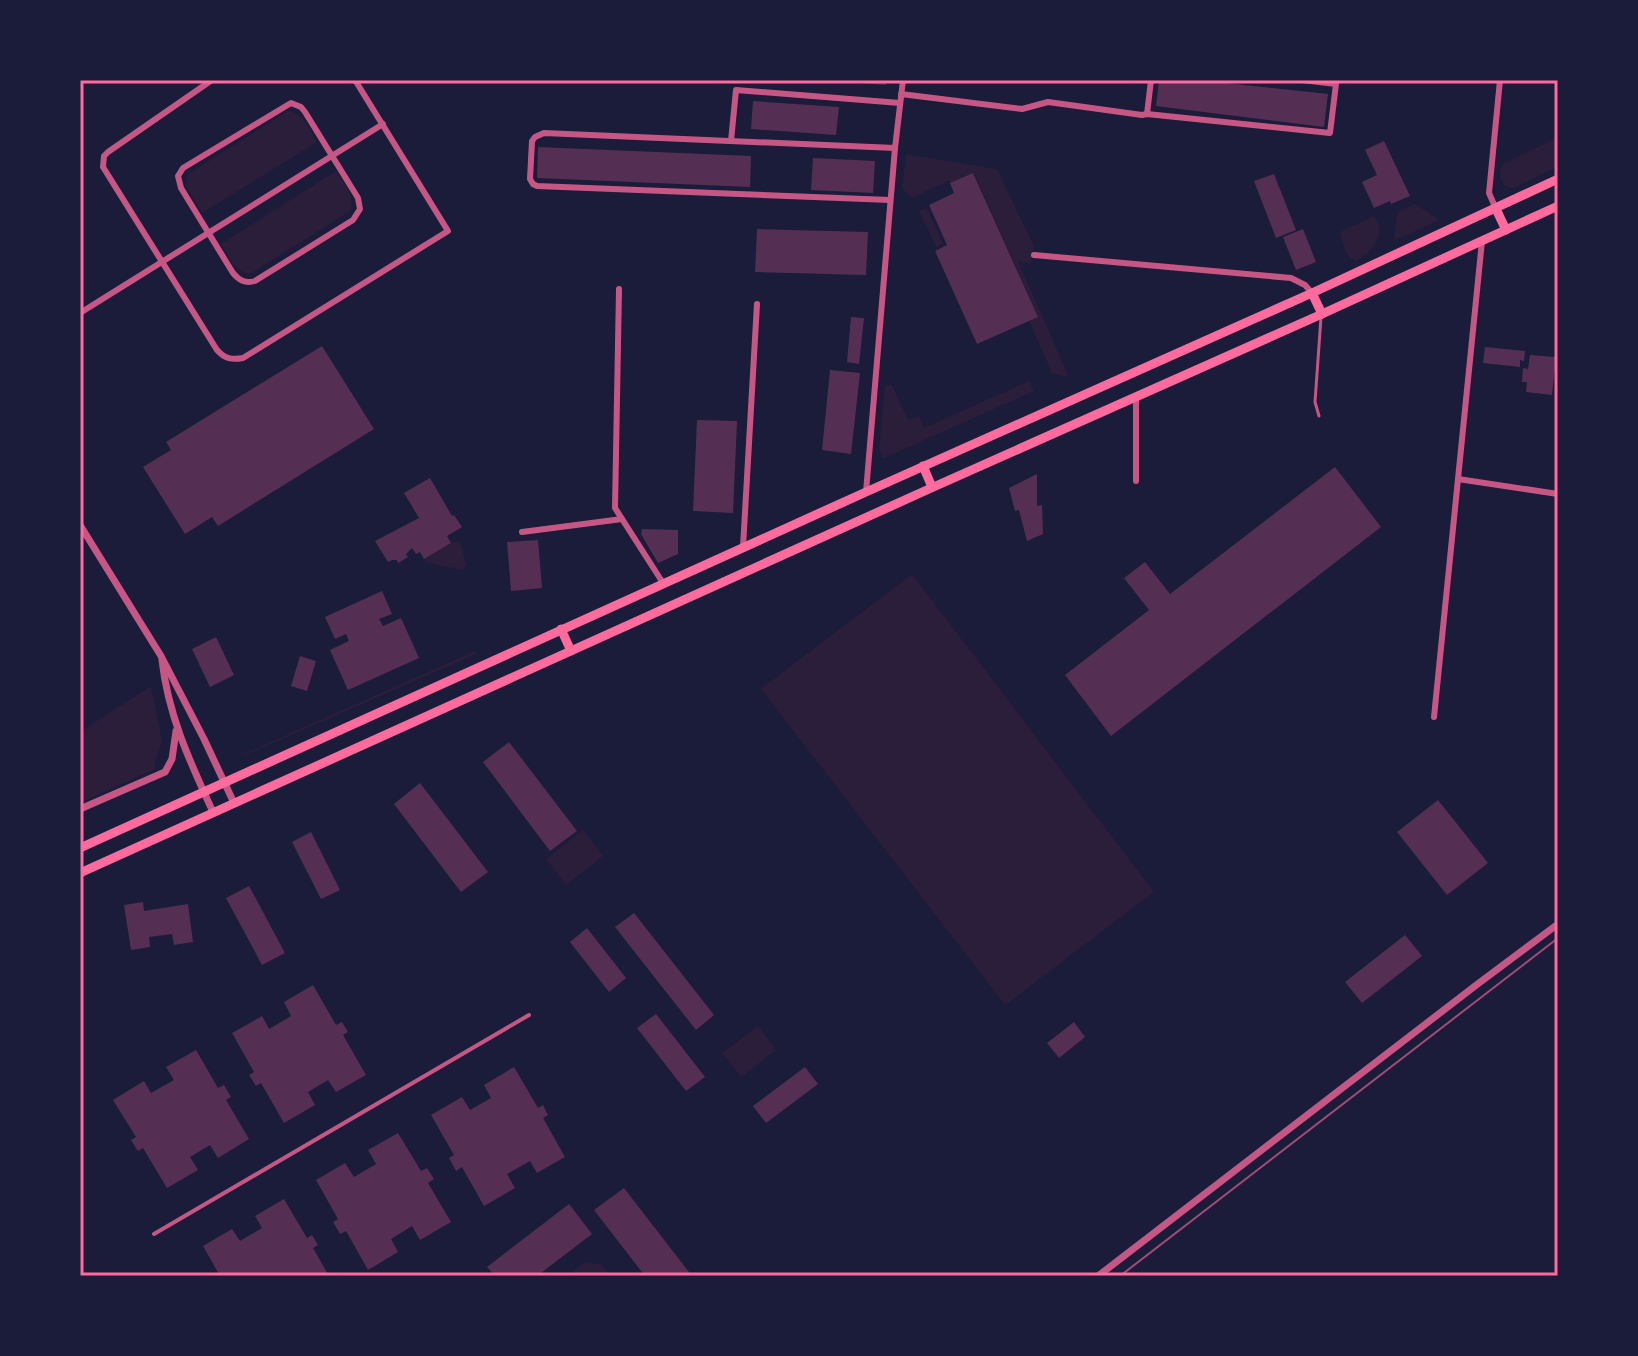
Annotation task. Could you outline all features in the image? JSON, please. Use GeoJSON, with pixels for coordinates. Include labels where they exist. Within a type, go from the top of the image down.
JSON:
{"type":"FeatureCollection","features":[{"type":"Feature","properties":{"kind":"main road"},"geometry":{"type":"LineString","coordinates":[[80,848],[1312,293],[1558,179]]}},
{"type":"Feature","properties":{"kind":"main road"},"geometry":{"type":"LineString","coordinates":[[80,873],[1558,206]]}},
{"type":"Feature","properties":{"kind":"main road"},"geometry":{"type":"LineString","coordinates":[[1496,209],[1506,230]]}},
{"type":"Feature","properties":{"kind":"main road"},"geometry":{"type":"LineString","coordinates":[[1312,293],[1322,314]]}},
{"type":"Feature","properties":{"kind":"main road"},"geometry":{"type":"LineString","coordinates":[[923,466],[932,487]]}},
{"type":"Feature","properties":{"kind":"main road"},"geometry":{"type":"LineString","coordinates":[[561,629],[571,651]]}},
{"type":"Feature","properties":{"kind":"street"},"geometry":{"type":"LineString","coordinates":[[212,80],[108,152],[102,162],[217,350],[223,356],[235,359],[243,358],[448,231],[355,80]]}},
{"type":"Feature","properties":{"kind":"street"},"geometry":{"type":"LineString","coordinates":[[866,492],[903,80]]}},
{"type":"Feature","properties":{"kind":"street"},"geometry":{"type":"LineString","coordinates":[[1147,114],[1151,80]]}},
{"type":"Feature","properties":{"kind":"street"},"geometry":{"type":"LineString","coordinates":[[901,94],[1022,109],[1048,102],[1142,115],[1330,133],[1336,84],[1302,80]]}},
{"type":"Feature","properties":{"kind":"street"},"geometry":{"type":"LineString","coordinates":[[1496,209],[1489,193],[1500,80]]}},
{"type":"Feature","properties":{"kind":"street"},"geometry":{"type":"LineString","coordinates":[[731,141],[736,90],[900,103]]}},
{"type":"Feature","properties":{"kind":"street"},"geometry":{"type":"LineString","coordinates":[[291,103],[301,107],[360,202],[353,220],[251,282],[236,277],[208,233],[178,182],[183,168],[291,103]]}},
{"type":"Feature","properties":{"kind":"street"},"geometry":{"type":"LineString","coordinates":[[80,313],[383,124]]}},
{"type":"Feature","properties":{"kind":"street"},"geometry":{"type":"LineString","coordinates":[[890,200],[537,186],[530,179],[532,141],[544,133],[895,148]]}},
{"type":"Feature","properties":{"kind":"street"},"geometry":{"type":"LineString","coordinates":[[1434,717],[1482,241]]}},
{"type":"Feature","properties":{"kind":"street"},"geometry":{"type":"LineString","coordinates":[[1034,255],[1291,278],[1305,285],[1312,293]]}},
{"type":"Feature","properties":{"kind":"street"},"geometry":{"type":"LineString","coordinates":[[619,289],[615,508],[663,583]]}},
{"type":"Feature","properties":{"kind":"street"},"geometry":{"type":"LineString","coordinates":[[743,547],[757,304]]}},
{"type":"Feature","properties":{"kind":"street"},"geometry":{"type":"LineString","coordinates":[[1136,396],[1136,481]]}},
{"type":"Feature","properties":{"kind":"street"},"geometry":{"type":"LineString","coordinates":[[1458,479],[1558,494]]}},
{"type":"Feature","properties":{"kind":"street"},"geometry":{"type":"LineString","coordinates":[[522,532],[622,519]]}},
{"type":"Feature","properties":{"kind":"street"},"geometry":{"type":"LineString","coordinates":[[80,525],[161,656],[234,803]]}},
{"type":"Feature","properties":{"kind":"street"},"geometry":{"type":"LineString","coordinates":[[161,656],[165,684],[184,748],[213,812]]}},
{"type":"Feature","properties":{"kind":"street"},"geometry":{"type":"LineString","coordinates":[[80,809],[165,772],[172,759],[177,725]]}},
{"type":"Feature","properties":{"kind":"street"},"geometry":{"type":"LineString","coordinates":[[1098,1276],[1558,924]]}},
{"type":"Feature","properties":{"kind":"street"},"geometry":{"type":"LineString","coordinates":[[154,1234],[529,1015]]}},
{"type":"Feature","properties":{"kind":"lane"},"geometry":{"type":"LineString","coordinates":[[1319,416],[1315,402],[1322,314]]}},
{"type":"Feature","properties":{"kind":"shaded area"},"geometry":{"type":"Polygon","coordinates":[[[288,111],[302,118],[317,142],[202,213],[186,186],[188,174],[288,111]]]}},
{"type":"Feature","properties":{"kind":"shaded area"},"geometry":{"type":"Polygon","coordinates":[[[1558,137],[1558,166],[1514,188],[1503,183],[1500,176],[1503,164],[1558,137]]]}},
{"type":"Feature","properties":{"kind":"shaded area"},"geometry":{"type":"Polygon","coordinates":[[[906,154],[997,169],[1034,246],[1030,264],[1018,261],[1068,375],[1064,377],[1052,373],[1029,321],[1038,316],[974,173],[912,198],[902,188],[906,154]]]}},
{"type":"Feature","properties":{"kind":"shaded area"},"geometry":{"type":"Polygon","coordinates":[[[336,171],[350,195],[350,211],[250,274],[236,267],[221,244],[336,171]]]}},
{"type":"Feature","properties":{"kind":"shaded area"},"geometry":{"type":"Polygon","coordinates":[[[1415,204],[1439,220],[1394,241],[1397,213],[1415,204]]]}},
{"type":"Feature","properties":{"kind":"shaded area"},"geometry":{"type":"Polygon","coordinates":[[[927,208],[943,244],[936,247],[919,211],[927,208]]]}},
{"type":"Feature","properties":{"kind":"shaded area"},"geometry":{"type":"Polygon","coordinates":[[[1374,216],[1379,236],[1372,248],[1355,261],[1346,252],[1340,232],[1374,216]]]}},
{"type":"Feature","properties":{"kind":"shaded area"},"geometry":{"type":"Polygon","coordinates":[[[1029,381],[1034,391],[884,458],[879,450],[885,385],[892,385],[908,420],[919,416],[924,428],[1029,381]]]}},
{"type":"Feature","properties":{"kind":"shaded area"},"geometry":{"type":"Polygon","coordinates":[[[458,541],[466,565],[462,570],[428,563],[424,559],[453,542],[458,541]]]}},
{"type":"Feature","properties":{"kind":"shaded area"},"geometry":{"type":"Polygon","coordinates":[[[912,574],[1154,892],[1005,1005],[761,689],[912,574]]]}},
{"type":"Feature","properties":{"kind":"shaded area"},"geometry":{"type":"Polygon","coordinates":[[[475,651],[476,654],[243,756],[244,754],[475,651]]]}},
{"type":"Feature","properties":{"kind":"shaded area"},"geometry":{"type":"Polygon","coordinates":[[[151,686],[162,741],[155,769],[80,803],[80,732],[151,686]]]}},
{"type":"Feature","properties":{"kind":"shaded area"},"geometry":{"type":"Polygon","coordinates":[[[583,830],[603,856],[566,885],[546,859],[583,830]]]}},
{"type":"Feature","properties":{"kind":"shaded area"},"geometry":{"type":"Polygon","coordinates":[[[758,1026],[776,1050],[741,1077],[722,1053],[758,1026]]]}},
{"type":"Feature","properties":{"kind":"shaded area"},"geometry":{"type":"Polygon","coordinates":[[[584,1263],[601,1264],[610,1276],[567,1276],[584,1263]]]}},
{"type":"Feature","properties":{"kind":"building"},"geometry":{"type":"Polygon","coordinates":[[[886,80],[886,85],[846,82],[886,80]]]}},
{"type":"Feature","properties":{"kind":"building"},"geometry":{"type":"Polygon","coordinates":[[[1159,80],[1199,80],[1328,94],[1324,127],[1156,106],[1159,80]]]}},
{"type":"Feature","properties":{"kind":"building"},"geometry":{"type":"Polygon","coordinates":[[[753,101],[839,107],[836,135],[751,129],[753,101]]]}},
{"type":"Feature","properties":{"kind":"building"},"geometry":{"type":"Polygon","coordinates":[[[1384,141],[1410,196],[1374,208],[1362,182],[1377,175],[1365,150],[1384,141]]]}},
{"type":"Feature","properties":{"kind":"building"},"geometry":{"type":"Polygon","coordinates":[[[538,147],[751,156],[750,187],[537,178],[538,147]]]}},
{"type":"Feature","properties":{"kind":"building"},"geometry":{"type":"Polygon","coordinates":[[[813,158],[875,161],[873,193],[811,190],[813,158]]]}},
{"type":"Feature","properties":{"kind":"building"},"geometry":{"type":"Polygon","coordinates":[[[973,173],[1038,317],[977,344],[935,251],[947,245],[929,205],[954,193],[950,183],[973,173]]]}},
{"type":"Feature","properties":{"kind":"building"},"geometry":{"type":"Polygon","coordinates":[[[1274,174],[1296,230],[1276,238],[1254,181],[1274,174]]]}},
{"type":"Feature","properties":{"kind":"building"},"geometry":{"type":"Polygon","coordinates":[[[757,229],[868,232],[866,275],[755,272],[757,229]]]}},
{"type":"Feature","properties":{"kind":"building"},"geometry":{"type":"Polygon","coordinates":[[[1303,229],[1316,262],[1296,270],[1283,237],[1303,229]]]}},
{"type":"Feature","properties":{"kind":"building"},"geometry":{"type":"Polygon","coordinates":[[[851,317],[864,318],[859,364],[847,362],[851,317]]]}},
{"type":"Feature","properties":{"kind":"building"},"geometry":{"type":"Polygon","coordinates":[[[322,346],[374,429],[218,526],[212,517],[185,534],[143,467],[171,450],[166,442],[322,346]]]}},
{"type":"Feature","properties":{"kind":"building"},"geometry":{"type":"Polygon","coordinates":[[[1485,347],[1525,351],[1524,361],[1520,360],[1520,367],[1483,363],[1485,347]]]}},
{"type":"Feature","properties":{"kind":"building"},"geometry":{"type":"Polygon","coordinates":[[[1530,355],[1556,357],[1552,395],[1526,392],[1527,382],[1522,382],[1523,368],[1528,369],[1530,355]]]}},
{"type":"Feature","properties":{"kind":"building"},"geometry":{"type":"Polygon","coordinates":[[[830,370],[860,373],[851,454],[822,450],[830,370]]]}},
{"type":"Feature","properties":{"kind":"building"},"geometry":{"type":"Polygon","coordinates":[[[697,420],[737,421],[733,513],[693,511],[697,420]]]}},
{"type":"Feature","properties":{"kind":"building"},"geometry":{"type":"Polygon","coordinates":[[[1335,467],[1381,527],[1111,736],[1065,675],[1149,610],[1124,578],[1145,562],[1170,594],[1335,467]]]}},
{"type":"Feature","properties":{"kind":"building"},"geometry":{"type":"Polygon","coordinates":[[[1037,474],[1037,506],[1042,505],[1043,534],[1027,541],[1009,488],[1037,474]]]}},
{"type":"Feature","properties":{"kind":"building"},"geometry":{"type":"Polygon","coordinates":[[[430,478],[462,527],[447,536],[451,543],[424,559],[420,552],[416,554],[412,548],[406,554],[408,557],[398,563],[397,560],[388,562],[375,541],[419,518],[404,493],[430,478]]]}},
{"type":"Feature","properties":{"kind":"building"},"geometry":{"type":"Polygon","coordinates":[[[642,529],[678,530],[678,554],[658,563],[641,534],[642,529]]]}},
{"type":"Feature","properties":{"kind":"building"},"geometry":{"type":"Polygon","coordinates":[[[538,540],[542,588],[511,591],[507,542],[538,540]]]}},
{"type":"Feature","properties":{"kind":"building"},"geometry":{"type":"Polygon","coordinates":[[[382,591],[392,614],[379,619],[383,626],[401,618],[419,658],[348,690],[330,650],[349,641],[346,634],[335,639],[325,617],[382,591]]]}},
{"type":"Feature","properties":{"kind":"building"},"geometry":{"type":"Polygon","coordinates":[[[216,637],[234,675],[210,687],[192,649],[216,637]]]}},
{"type":"Feature","properties":{"kind":"building"},"geometry":{"type":"Polygon","coordinates":[[[300,656],[316,661],[307,691],[291,686],[300,656]]]}},
{"type":"Feature","properties":{"kind":"building"},"geometry":{"type":"Polygon","coordinates":[[[509,742],[577,831],[550,851],[483,762],[509,742]]]}},
{"type":"Feature","properties":{"kind":"building"},"geometry":{"type":"Polygon","coordinates":[[[420,783],[488,872],[461,892],[394,804],[420,783]]]}},
{"type":"Feature","properties":{"kind":"building"},"geometry":{"type":"Polygon","coordinates":[[[1438,800],[1488,863],[1447,895],[1397,832],[1438,800]]]}},
{"type":"Feature","properties":{"kind":"building"},"geometry":{"type":"Polygon","coordinates":[[[311,832],[340,890],[321,899],[292,842],[311,832]]]}},
{"type":"Feature","properties":{"kind":"building"},"geometry":{"type":"Polygon","coordinates":[[[249,886],[285,953],[262,965],[226,898],[249,886]]]}},
{"type":"Feature","properties":{"kind":"building"},"geometry":{"type":"Polygon","coordinates":[[[143,902],[144,911],[188,904],[193,942],[174,945],[172,934],[149,937],[150,947],[131,950],[124,905],[143,902]]]}},
{"type":"Feature","properties":{"kind":"building"},"geometry":{"type":"Polygon","coordinates":[[[634,913],[714,1015],[696,1030],[615,927],[634,913]]]}},
{"type":"Feature","properties":{"kind":"building"},"geometry":{"type":"Polygon","coordinates":[[[587,928],[626,978],[609,992],[570,942],[587,928]]]}},
{"type":"Feature","properties":{"kind":"building"},"geometry":{"type":"Polygon","coordinates":[[[1405,935],[1422,956],[1362,1003],[1345,982],[1405,935]]]}},
{"type":"Feature","properties":{"kind":"building"},"geometry":{"type":"Polygon","coordinates":[[[313,985],[336,1025],[342,1022],[348,1032],[343,1035],[366,1075],[336,1092],[328,1080],[308,1092],[315,1105],[284,1123],[261,1083],[256,1086],[249,1075],[254,1072],[232,1033],[262,1016],[269,1029],[291,1016],[284,1002],[313,985]]]}},
{"type":"Feature","properties":{"kind":"building"},"geometry":{"type":"Polygon","coordinates":[[[656,1014],[705,1077],[686,1091],[637,1028],[656,1014]]]}},
{"type":"Feature","properties":{"kind":"building"},"geometry":{"type":"Polygon","coordinates":[[[1074,1022],[1085,1037],[1059,1058],[1047,1043],[1074,1022]]]}},
{"type":"Feature","properties":{"kind":"building"},"geometry":{"type":"Polygon","coordinates":[[[196,1050],[218,1088],[224,1085],[231,1097],[226,1100],[249,1139],[218,1158],[210,1145],[190,1157],[198,1170],[167,1188],[143,1148],[138,1151],[131,1140],[136,1137],[113,1100],[144,1081],[151,1093],[174,1080],[166,1067],[196,1050]]]}},
{"type":"Feature","properties":{"kind":"building"},"geometry":{"type":"Polygon","coordinates":[[[514,1067],[538,1108],[543,1105],[548,1115],[543,1118],[565,1157],[537,1173],[530,1161],[507,1174],[515,1188],[484,1206],[462,1167],[456,1171],[449,1158],[454,1155],[431,1115],[462,1097],[470,1110],[491,1098],[484,1085],[514,1067]]]}},
{"type":"Feature","properties":{"kind":"building"},"geometry":{"type":"Polygon","coordinates":[[[805,1067],[818,1084],[766,1123],[753,1106],[805,1067]]]}},
{"type":"Feature","properties":{"kind":"building"},"geometry":{"type":"Polygon","coordinates":[[[398,1133],[421,1171],[427,1168],[434,1179],[428,1183],[451,1222],[420,1240],[412,1226],[391,1239],[398,1252],[368,1270],[346,1231],[340,1234],[333,1222],[338,1219],[316,1180],[345,1163],[354,1177],[376,1164],[368,1150],[398,1133]]]}},
{"type":"Feature","properties":{"kind":"building"},"geometry":{"type":"Polygon","coordinates":[[[624,1188],[692,1276],[645,1276],[594,1210],[624,1188]]]}},
{"type":"Feature","properties":{"kind":"building"},"geometry":{"type":"Polygon","coordinates":[[[284,1199],[307,1238],[312,1235],[318,1245],[313,1248],[329,1276],[220,1276],[203,1246],[232,1229],[240,1241],[262,1228],[255,1216],[284,1199]]]}},
{"type":"Feature","properties":{"kind":"building"},"geometry":{"type":"Polygon","coordinates":[[[569,1204],[592,1234],[537,1276],[495,1276],[487,1267],[569,1204]]]}},
{"type":"Feature","properties":{"kind":"tram line"},"geometry":{"type":"LineString","coordinates":[[1120,1276],[1558,938]]}}]}
